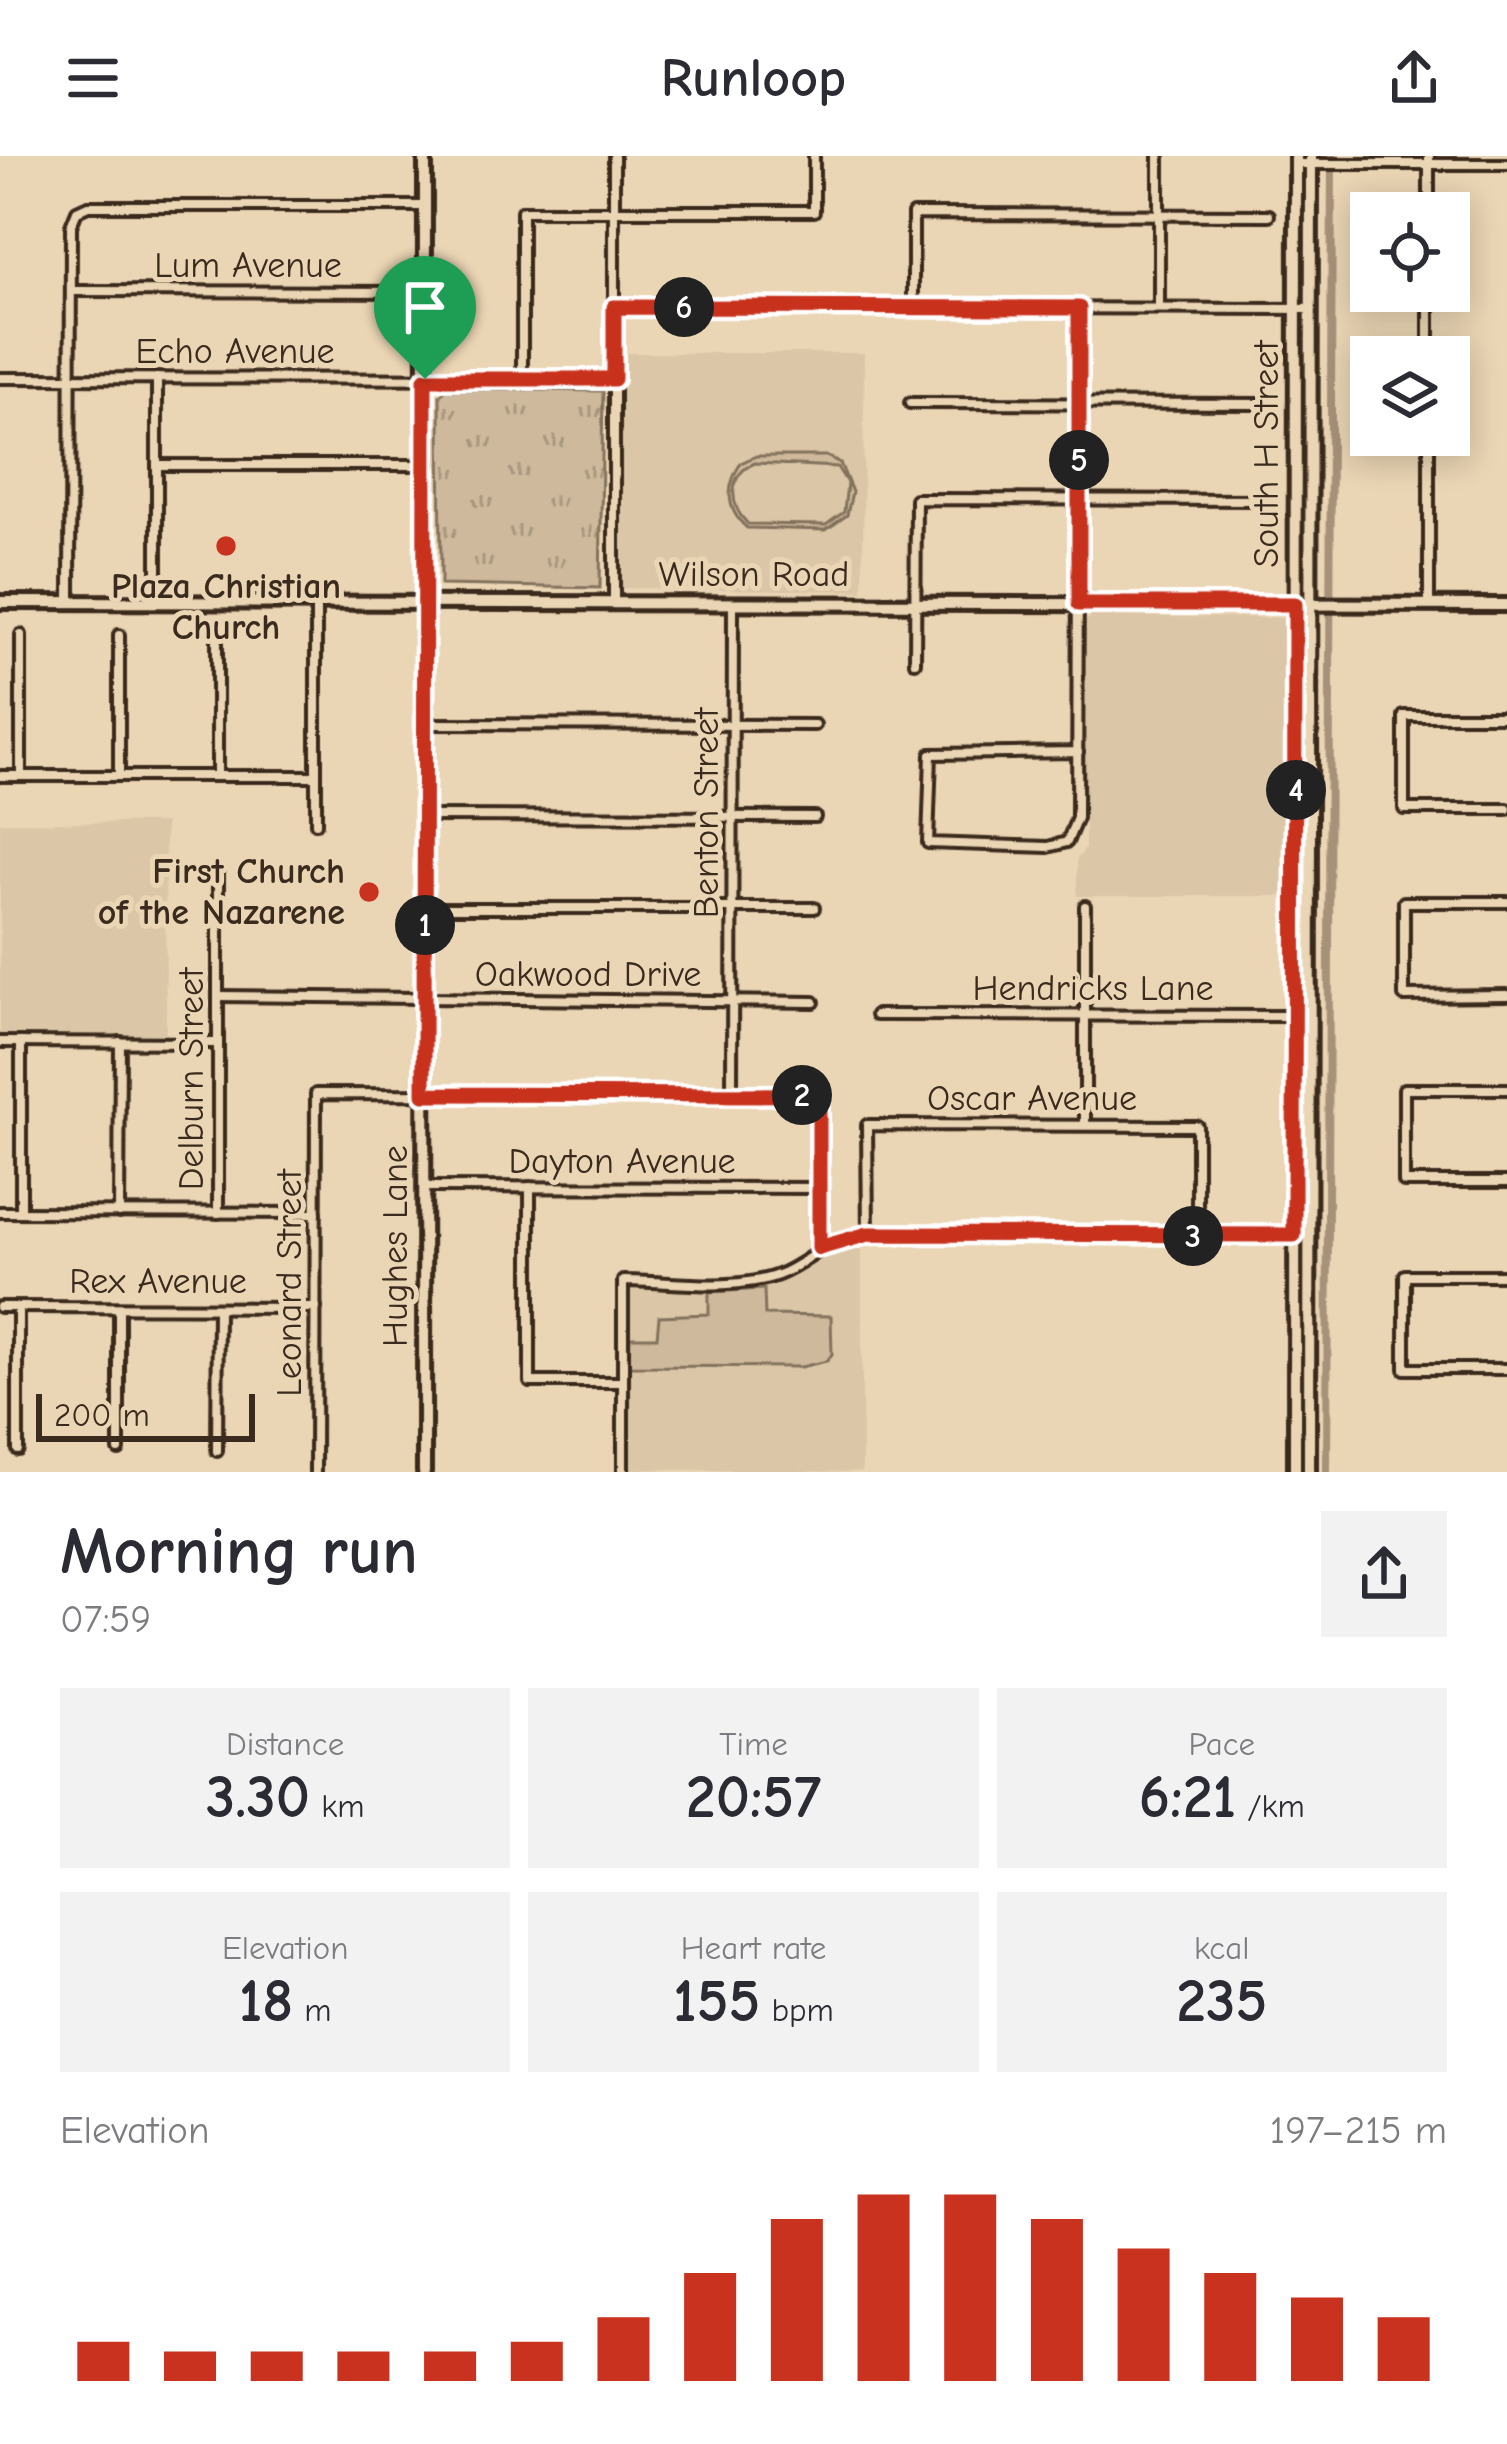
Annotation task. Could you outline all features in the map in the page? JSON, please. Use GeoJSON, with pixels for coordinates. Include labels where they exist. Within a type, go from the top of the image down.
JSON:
{"type":"FeatureCollection","features":[{"type":"Feature","properties":{"kind":"street","name":"Hughes Lane"},"geometry":{"type":"LineString","coordinates":[[424,1472],[425,156]]}},
{"type":"Feature","properties":{"kind":"street"},"geometry":{"type":"LineString","coordinates":[[614,156],[614,603]]}},
{"type":"Feature","properties":{"kind":"street"},"geometry":{"type":"LineString","coordinates":[[522,379],[522,211],[814,211],[814,156]]}},
{"type":"Feature","properties":{"kind":"street"},"geometry":{"type":"LineString","coordinates":[[1159,156],[1159,308]]}},
{"type":"Feature","properties":{"kind":"street"},"geometry":{"type":"LineString","coordinates":[[1296,160],[1507,164]]}},
{"type":"Feature","properties":{"kind":"street","name":"South H Street"},"geometry":{"type":"LineString","coordinates":[[1295,1472],[1296,160]]}},
{"type":"Feature","properties":{"kind":"street","name":"South H Street"},"geometry":{"type":"LineString","coordinates":[[1310,160],[1310,1472]]}},
{"type":"Feature","properties":{"kind":"street"},"geometry":{"type":"LineString","coordinates":[[1429,160],[1429,192]]}},
{"type":"Feature","properties":{"kind":"street"},"geometry":{"type":"LineString","coordinates":[[70,602],[71,226],[77,211],[88,206],[425,206]]}},
{"type":"Feature","properties":{"kind":"street"},"geometry":{"type":"LineString","coordinates":[[913,307],[913,214],[1269,215]]}},
{"type":"Feature","properties":{"kind":"street","name":"Lum Avenue"},"geometry":{"type":"LineString","coordinates":[[71,291],[425,292]]}},
{"type":"Feature","properties":{"kind":"street"},"geometry":{"type":"LineString","coordinates":[[614,307],[1311,309]]}},
{"type":"Feature","properties":{"kind":"street"},"geometry":{"type":"LineString","coordinates":[[1078,752],[938,752],[927,760],[932,846],[1048,848],[1067,842],[1074,832],[1078,752],[1079,308]]}},
{"type":"Feature","properties":{"kind":"street","name":"Echo Avenue"},"geometry":{"type":"LineString","coordinates":[[0,378],[614,379]]}},
{"type":"Feature","properties":{"kind":"street"},"geometry":{"type":"LineString","coordinates":[[157,378],[157,602]]}},
{"type":"Feature","properties":{"kind":"street"},"geometry":{"type":"LineString","coordinates":[[910,403],[1269,404]]}},
{"type":"Feature","properties":{"kind":"street"},"geometry":{"type":"LineString","coordinates":[[1429,456],[1429,605]]}},
{"type":"Feature","properties":{"kind":"street"},"geometry":{"type":"LineString","coordinates":[[157,465],[425,465]]}},
{"type":"Feature","properties":{"kind":"street"},"geometry":{"type":"LineString","coordinates":[[915,662],[916,499],[1269,500]]}},
{"type":"Feature","properties":{"kind":"street","name":"Wilson Road"},"geometry":{"type":"LineString","coordinates":[[0,602],[1507,604]]}},
{"type":"Feature","properties":{"kind":"street"},"geometry":{"type":"LineString","coordinates":[[316,603],[316,823]]}},
{"type":"Feature","properties":{"kind":"street","name":"Benton Street"},"geometry":{"type":"LineString","coordinates":[[732,1094],[734,604]]}},
{"type":"Feature","properties":{"kind":"street"},"geometry":{"type":"LineString","coordinates":[[21,634],[21,776]]}},
{"type":"Feature","properties":{"kind":"street"},"geometry":{"type":"LineString","coordinates":[[119,634],[119,776]]}},
{"type":"Feature","properties":{"kind":"street"},"geometry":{"type":"LineString","coordinates":[[217,635],[217,776]]}},
{"type":"Feature","properties":{"kind":"street"},"geometry":{"type":"LineString","coordinates":[[1507,716],[1404,716],[1404,809],[1507,809]]}},
{"type":"Feature","properties":{"kind":"street"},"geometry":{"type":"LineString","coordinates":[[425,724],[815,725]]}},
{"type":"Feature","properties":{"kind":"street"},"geometry":{"type":"LineString","coordinates":[[0,776],[316,776]]}},
{"type":"Feature","properties":{"kind":"street"},"geometry":{"type":"LineString","coordinates":[[425,816],[814,817]]}},
{"type":"Feature","properties":{"kind":"street","name":"Delburn Street"},"geometry":{"type":"LineString","coordinates":[[218,873],[218,1213]]}},
{"type":"Feature","properties":{"kind":"street"},"geometry":{"type":"LineString","coordinates":[[1507,902],[1404,902],[1404,996],[1507,995]]}},
{"type":"Feature","properties":{"kind":"street"},"geometry":{"type":"LineString","coordinates":[[1085,906],[1085,1125]]}},
{"type":"Feature","properties":{"kind":"street"},"geometry":{"type":"LineString","coordinates":[[425,908],[814,908]]}},
{"type":"Feature","properties":{"kind":"street","name":"Oakwood Drive"},"geometry":{"type":"LineString","coordinates":[[218,996],[814,1002]]}},
{"type":"Feature","properties":{"kind":"street","name":"Hendricks Lane"},"geometry":{"type":"LineString","coordinates":[[876,1015],[1310,1016]]}},
{"type":"Feature","properties":{"kind":"street"},"geometry":{"type":"LineString","coordinates":[[0,1042],[218,1043]]}},
{"type":"Feature","properties":{"kind":"street"},"geometry":{"type":"LineString","coordinates":[[21,1042],[21,1212]]}},
{"type":"Feature","properties":{"kind":"street"},"geometry":{"type":"LineString","coordinates":[[119,1213],[120,1042]]}},
{"type":"Feature","properties":{"kind":"street"},"geometry":{"type":"LineString","coordinates":[[1507,1089],[1404,1089],[1404,1182],[1507,1182]]}},
{"type":"Feature","properties":{"kind":"street","name":"Leonard Street"},"geometry":{"type":"LineString","coordinates":[[315,1472],[316,1094],[424,1094]]}},
{"type":"Feature","properties":{"kind":"street"},"geometry":{"type":"LineString","coordinates":[[424,1094],[819,1095],[819,1248]]}},
{"type":"Feature","properties":{"kind":"street","name":"Oscar Avenue"},"geometry":{"type":"LineString","coordinates":[[868,1234],[867,1125],[1085,1125],[1197,1126],[1196,1236]]}},
{"type":"Feature","properties":{"kind":"street","name":"Dayton Avenue"},"geometry":{"type":"LineString","coordinates":[[424,1187],[819,1188]]}},
{"type":"Feature","properties":{"kind":"street"},"geometry":{"type":"LineString","coordinates":[[530,1187],[530,1382],[623,1382]]}},
{"type":"Feature","properties":{"kind":"street"},"geometry":{"type":"LineString","coordinates":[[0,1212],[316,1213]]}},
{"type":"Feature","properties":{"kind":"street"},"geometry":{"type":"LineString","coordinates":[[623,1472],[623,1281],[762,1280],[786,1272],[819,1248],[868,1234],[1309,1235]]}},
{"type":"Feature","properties":{"kind":"street"},"geometry":{"type":"LineString","coordinates":[[1507,1275],[1405,1276],[1405,1369],[1507,1369]]}},
{"type":"Feature","properties":{"kind":"street","name":"Rex Avenue"},"geometry":{"type":"LineString","coordinates":[[0,1307],[316,1308]]}},
{"type":"Feature","properties":{"kind":"street"},"geometry":{"type":"LineString","coordinates":[[18,1307],[18,1450]]}},
{"type":"Feature","properties":{"kind":"street"},"geometry":{"type":"LineString","coordinates":[[119,1308],[119,1450]]}},
{"type":"Feature","properties":{"kind":"street"},"geometry":{"type":"LineString","coordinates":[[217,1450],[218,1308]]}},
{"type":"Feature","properties":{"kind":"shaded area"},"geometry":{"type":"Polygon","coordinates":[[[619,353],[864,353],[863,591],[622,588],[619,353]]]}},
{"type":"Feature","properties":{"kind":"shaded area"},"geometry":{"type":"Polygon","coordinates":[[[1091,616],[1287,618],[1287,896],[1077,896],[1077,859],[1085,849],[1084,623],[1091,616]]]}},
{"type":"Feature","properties":{"kind":"shaded area"},"geometry":{"type":"Polygon","coordinates":[[[0,822],[165,823],[166,1035],[0,1035],[0,822]]]}},
{"type":"Feature","properties":{"kind":"shaded area"},"geometry":{"type":"Polygon","coordinates":[[[862,1241],[862,1472],[631,1469],[630,1289],[763,1285],[785,1278],[824,1251],[862,1241]]]}},
{"type":"Feature","properties":{"kind":"green space"},"geometry":{"type":"Polygon","coordinates":[[[446,389],[603,391],[600,588],[441,585],[440,395],[446,389]]]}},
{"type":"Feature","properties":{"kind":"green space"},"geometry":{"type":"Polygon","coordinates":[[[756,456],[826,456],[840,463],[852,492],[847,515],[826,530],[747,528],[730,497],[741,463],[756,456]],[[755,463],[736,482],[737,508],[748,524],[826,525],[844,512],[847,483],[837,467],[755,463]]]}},
{"type":"Feature","properties":{"kind":"green space"},"geometry":{"type":"Polygon","coordinates":[[[764,1289],[765,1315],[831,1316],[832,1354],[827,1361],[801,1367],[629,1366],[630,1337],[657,1337],[659,1316],[709,1314],[709,1292],[764,1289]]]}},
{"type":"Feature","properties":{"kind":"waterway"},"geometry":{"type":"LineString","coordinates":[[1327,1472],[1332,156]]}},
{"type":"Feature","properties":{"kind":"place","name":"Plaza Christian Church"},"geometry":{"type":"Point","coordinates":[226,546]}},
{"type":"Feature","properties":{"kind":"place","name":"First Church of the Nazarene"},"geometry":{"type":"Point","coordinates":[369,892]}},
{"type":"Feature","properties":{"kind":"route"},"geometry":{"type":"LineString","coordinates":[[614,307],[1079,308],[1079,604],[1295,604],[1294,1235],[868,1234],[819,1248],[819,1095],[424,1094],[425,379],[614,379],[614,307]]}}]}
